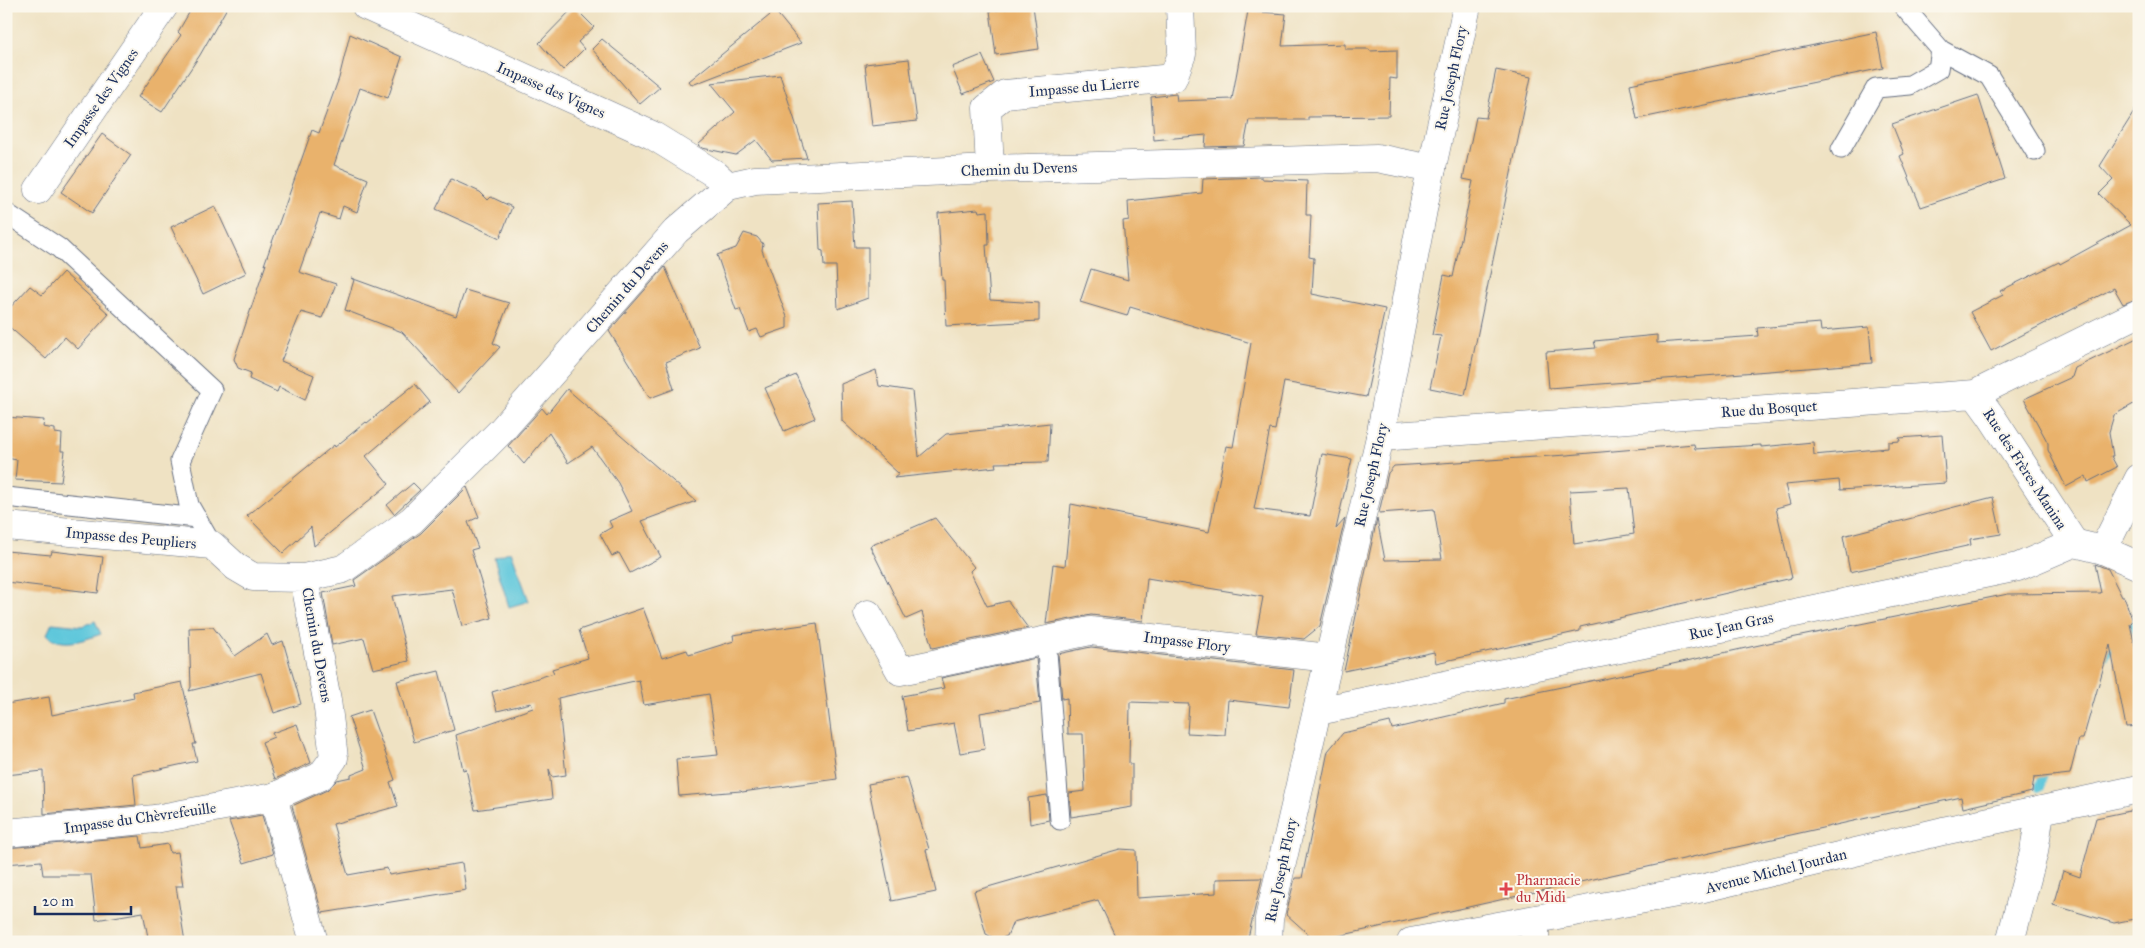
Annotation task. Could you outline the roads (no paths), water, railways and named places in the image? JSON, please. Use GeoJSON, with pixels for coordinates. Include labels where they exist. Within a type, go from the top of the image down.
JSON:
{"type":"FeatureCollection","features":[{"type":"Feature","properties":{"kind":"street","name":"Impasse des Vignes"},"geometry":{"type":"LineString","coordinates":[[38,190],[164,6]]}},
{"type":"Feature","properties":{"kind":"street","name":"Impasse des Vignes"},"geometry":{"type":"LineString","coordinates":[[366,6],[652,135],[715,174],[728,186]]}},
{"type":"Feature","properties":{"kind":"street","name":"Impasse du Lierre"},"geometry":{"type":"LineString","coordinates":[[990,169],[987,108],[1005,94],[1173,78],[1182,54],[1180,6]]}},
{"type":"Feature","properties":{"kind":"street","name":"Rue Joseph Flory"},"geometry":{"type":"LineString","coordinates":[[1268,942],[1268,919],[1318,711],[1380,437],[1432,169],[1467,6]]}},
{"type":"Feature","properties":{"kind":"street","name":"Chemin du Devens"},"geometry":{"type":"LineString","coordinates":[[274,797],[321,776],[334,758],[327,700],[304,578],[343,569],[412,520],[501,431],[676,231],[728,186],[755,180],[990,169],[1377,158],[1432,169]]}},
{"type":"Feature","properties":{"kind":"street","name":"Rue du Bosquet"},"geometry":{"type":"LineString","coordinates":[[1380,437],[1975,394],[2139,313]]}},
{"type":"Feature","properties":{"kind":"street","name":"Rue des Frères Manina"},"geometry":{"type":"LineString","coordinates":[[1975,394],[2074,543]]}},
{"type":"Feature","properties":{"kind":"street"},"geometry":{"type":"LineString","coordinates":[[2103,550],[2139,478]]}},
{"type":"Feature","properties":{"kind":"street","name":"Impasse des Peupliers"},"geometry":{"type":"LineString","coordinates":[[6,526],[212,545],[236,568],[253,577],[304,578]]}},
{"type":"Feature","properties":{"kind":"street"},"geometry":{"type":"LineString","coordinates":[[2074,543],[2103,550],[2139,566]]}},
{"type":"Feature","properties":{"kind":"street","name":"Rue Jean Gras"},"geometry":{"type":"LineString","coordinates":[[1318,711],[2018,566],[2074,543]]}},
{"type":"Feature","properties":{"kind":"street","name":"Impasse Flory"},"geometry":{"type":"LineString","coordinates":[[868,614],[900,671],[1090,631],[1329,658]]}},
{"type":"Feature","properties":{"kind":"street","name":"Avenue Michel Jourdan"},"geometry":{"type":"LineString","coordinates":[[1411,942],[1535,931],[1704,888],[1943,831],[2040,812],[2139,789]]}},
{"type":"Feature","properties":{"kind":"street"},"geometry":{"type":"LineString","coordinates":[[274,797],[314,942]]}},
{"type":"Feature","properties":{"kind":"street","name":"Impasse du Chèvrefeuille"},"geometry":{"type":"LineString","coordinates":[[6,833],[155,819],[274,797]]}},
{"type":"Feature","properties":{"kind":"street"},"geometry":{"type":"LineString","coordinates":[[2010,942],[2034,852],[2040,812]]}},
{"type":"Feature","properties":{"kind":"lane"},"geometry":{"type":"LineString","coordinates":[[1902,6],[1941,50],[1989,76],[2035,151]]}},
{"type":"Feature","properties":{"kind":"lane"},"geometry":{"type":"LineString","coordinates":[[1842,149],[1876,88],[1910,85],[1938,68],[1941,50]]}},
{"type":"Feature","properties":{"kind":"lane"},"geometry":{"type":"LineString","coordinates":[[6,213],[59,248],[212,390],[180,461],[189,505],[212,545]]}},
{"type":"Feature","properties":{"kind":"lane"},"geometry":{"type":"LineString","coordinates":[[6,497],[197,518]]}},
{"type":"Feature","properties":{"kind":"lane"},"geometry":{"type":"LineString","coordinates":[[1046,639],[1060,820]]}},
{"type":"Feature","properties":{"kind":"water"},"geometry":{"type":"Polygon","coordinates":[[[511,551],[529,601],[509,607],[494,558],[511,551]]]}},
{"type":"Feature","properties":{"kind":"water"},"geometry":{"type":"Polygon","coordinates":[[[95,621],[101,634],[87,639],[65,642],[52,639],[47,634],[52,623],[82,626],[95,621]]]}},
{"type":"Feature","properties":{"kind":"waterway"},"geometry":{"type":"LineString","coordinates":[[2100,660],[2139,621]]}},
{"type":"Feature","properties":{"kind":"waterway"},"geometry":{"type":"LineString","coordinates":[[2039,787],[2046,765]]}},
{"type":"Feature","properties":{"kind":"place","name":"Pharmacie du Midi"},"geometry":{"type":"Point","coordinates":[1506,889]}}]}
